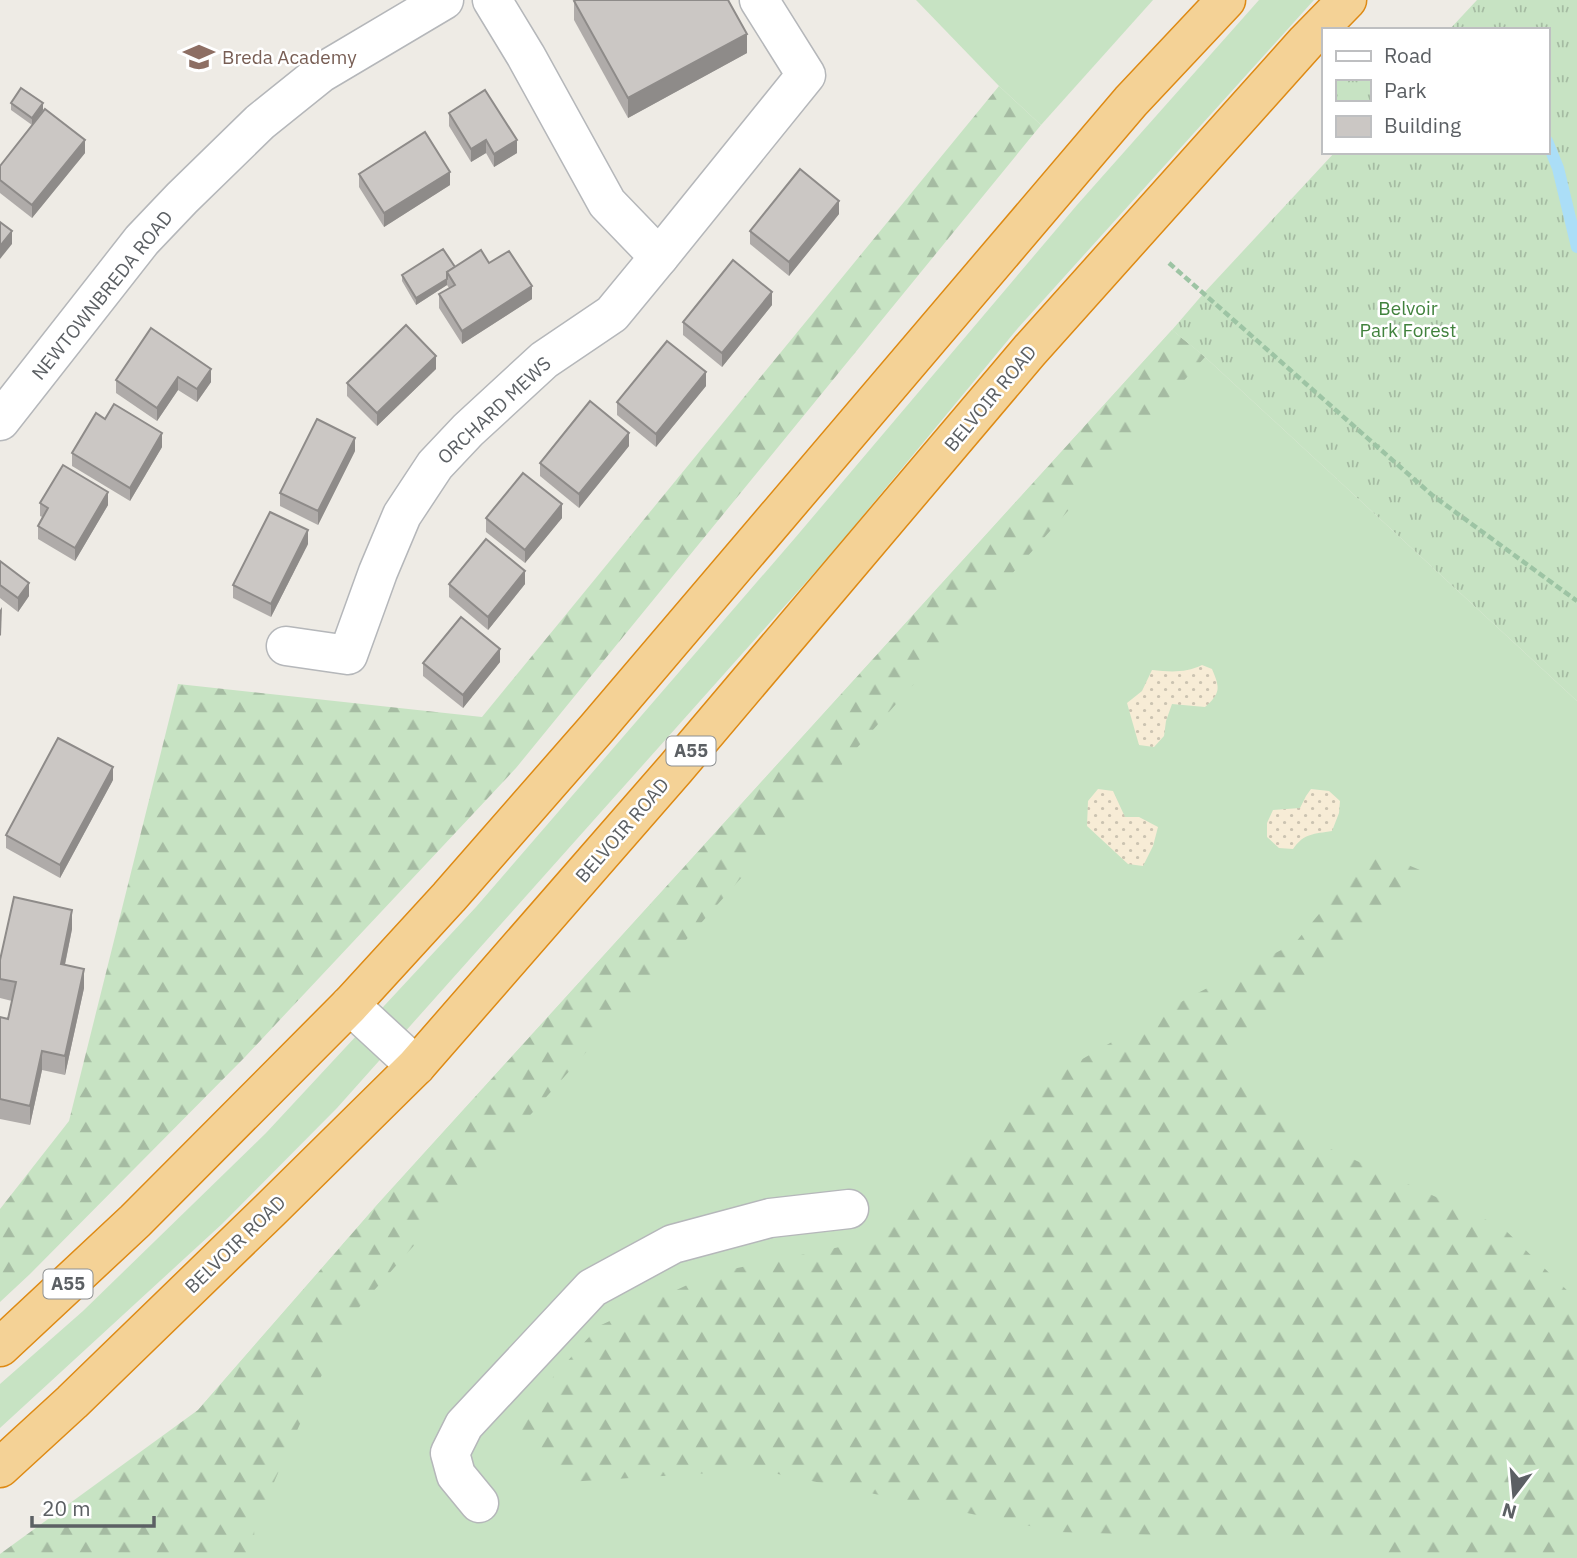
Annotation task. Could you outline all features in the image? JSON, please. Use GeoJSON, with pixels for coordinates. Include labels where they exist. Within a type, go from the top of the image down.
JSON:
{"type":"FeatureCollection","features":[{"type":"Feature","properties":{"kind":"highway","name":"A55"},"geometry":{"type":"LineString","coordinates":[[0,1347],[135,1221],[350,1005],[449,897],[597,728],[1131,101],[1226,0]]}},
{"type":"Feature","properties":{"kind":"highway","name":"BELVOIR ROAD"},"geometry":{"type":"LineString","coordinates":[[0,1468],[72,1402],[415,1066],[676,768],[1030,351],[1306,42],[1347,0]]}},
{"type":"Feature","properties":{"kind":"street","name":"NEWTOWNBREDA ROAD"},"geometry":{"type":"LineString","coordinates":[[0,421],[142,240],[260,122],[321,73],[444,0]]}},
{"type":"Feature","properties":{"kind":"street"},"geometry":{"type":"LineString","coordinates":[[492,0],[607,203],[659,257]]}},
{"type":"Feature","properties":{"kind":"street","name":"ORCHARD MEWS"},"geometry":{"type":"LineString","coordinates":[[286,646],[348,655],[377,572],[402,515],[435,465],[468,430],[544,360],[612,314],[806,75],[760,0]]}},
{"type":"Feature","properties":{"kind":"street"},"geometry":{"type":"LineString","coordinates":[[350,1005],[415,1066]]}},
{"type":"Feature","properties":{"kind":"street"},"geometry":{"type":"LineString","coordinates":[[479,1503],[456,1475],[450,1453],[464,1425],[592,1288],[673,1244],[770,1219],[849,1209]]}},
{"type":"Feature","properties":{"kind":"path"},"geometry":{"type":"LineString","coordinates":[[1169,263],[1432,495],[1577,601]]}},
{"type":"Feature","properties":{"kind":"green space"},"geometry":{"type":"Polygon","coordinates":[[[916,0],[1153,0],[1041,125],[999,86],[916,0]]]}},
{"type":"Feature","properties":{"kind":"green space"},"geometry":{"type":"Polygon","coordinates":[[[1259,0],[1314,0],[1018,328],[832,553],[337,1108],[222,1224],[0,1428],[0,1384],[83,1311],[266,1133],[476,907],[795,538],[1077,205],[1259,0]]]}},
{"type":"Feature","properties":{"kind":"green space","name":"Belvoir Park Forest"},"geometry":{"type":"Polygon","coordinates":[[[1477,0],[1577,0],[1577,701],[1205,357],[1172,330],[1333,154],[1549,154],[1549,28],[1451,28],[1477,0]]]}},
{"type":"Feature","properties":{"kind":"green space"},"geometry":{"type":"Polygon","coordinates":[[[999,86],[1041,125],[516,768],[245,1057],[0,1302],[0,1209],[69,1121],[178,684],[482,717],[999,86]]]}},
{"type":"Feature","properties":{"kind":"green space"},"geometry":{"type":"Polygon","coordinates":[[[1172,330],[1205,357],[1577,701],[1577,1558],[69,1558],[377,1205],[1172,330]]]}},
{"type":"Feature","properties":{"kind":"green space"},"geometry":{"type":"Polygon","coordinates":[[[1172,330],[1205,357],[345,1323],[254,1527],[255,1558],[0,1558],[0,1554],[198,1410],[377,1205],[1172,330]]]}},
{"type":"Feature","properties":{"kind":"green space"},"geometry":{"type":"Polygon","coordinates":[[[1372,850],[1420,870],[1310,982],[1211,1058],[1313,1141],[1502,1227],[1577,1300],[1577,1558],[1386,1558],[1367,1541],[1059,1532],[758,1470],[567,1482],[511,1424],[599,1326],[713,1273],[864,1242],[1034,1087],[1188,998],[1295,943],[1372,850]]]}},
{"type":"Feature","properties":{"kind":"sand"},"geometry":{"type":"Polygon","coordinates":[[[1202,665],[1212,669],[1215,676],[1218,690],[1214,698],[1205,707],[1172,704],[1164,736],[1154,747],[1139,745],[1127,703],[1142,691],[1152,670],[1178,671],[1202,665]]]}},
{"type":"Feature","properties":{"kind":"sand"},"geometry":{"type":"Polygon","coordinates":[[[1098,789],[1113,791],[1125,817],[1139,817],[1158,827],[1153,846],[1143,866],[1128,864],[1087,826],[1088,801],[1098,789]]]}},
{"type":"Feature","properties":{"kind":"sand"},"geometry":{"type":"Polygon","coordinates":[[[1311,789],[1329,791],[1340,801],[1339,813],[1332,831],[1305,837],[1293,849],[1279,848],[1267,837],[1267,823],[1273,810],[1300,808],[1311,789]]]}},
{"type":"Feature","properties":{"kind":"building"},"geometry":{"type":"Polygon","coordinates":[[[728,0],[747,34],[628,98],[574,1],[728,0]]]}},
{"type":"Feature","properties":{"kind":"building"},"geometry":{"type":"Polygon","coordinates":[[[21,88],[43,103],[32,118],[11,103],[21,88]]]}},
{"type":"Feature","properties":{"kind":"building"},"geometry":{"type":"Polygon","coordinates":[[[485,90],[517,140],[494,154],[486,140],[471,149],[449,113],[485,90]]]}},
{"type":"Feature","properties":{"kind":"building"},"geometry":{"type":"Polygon","coordinates":[[[45,109],[85,140],[32,205],[0,180],[0,166],[45,109]]]}},
{"type":"Feature","properties":{"kind":"building"},"geometry":{"type":"Polygon","coordinates":[[[425,132],[450,172],[384,213],[359,174],[425,132]]]}},
{"type":"Feature","properties":{"kind":"building"},"geometry":{"type":"Polygon","coordinates":[[[800,169],[839,201],[789,262],[750,231],[800,169]]]}},
{"type":"Feature","properties":{"kind":"building"},"geometry":{"type":"Polygon","coordinates":[[[0,222],[12,231],[0,246],[0,222]]]}},
{"type":"Feature","properties":{"kind":"building"},"geometry":{"type":"Polygon","coordinates":[[[443,249],[455,267],[447,272],[447,279],[416,298],[402,275],[443,249]]]}},
{"type":"Feature","properties":{"kind":"building"},"geometry":{"type":"Polygon","coordinates":[[[481,250],[489,263],[509,251],[532,286],[462,331],[439,294],[455,285],[447,272],[481,250]]]}},
{"type":"Feature","properties":{"kind":"building"},"geometry":{"type":"Polygon","coordinates":[[[733,260],[772,292],[722,353],[683,322],[733,260]]]}},
{"type":"Feature","properties":{"kind":"building"},"geometry":{"type":"Polygon","coordinates":[[[406,325],[436,356],[377,413],[347,383],[406,325]]]}},
{"type":"Feature","properties":{"kind":"building"},"geometry":{"type":"Polygon","coordinates":[[[151,328],[211,369],[197,389],[178,377],[157,408],[116,380],[151,328]]]}},
{"type":"Feature","properties":{"kind":"building"},"geometry":{"type":"Polygon","coordinates":[[[667,341],[706,372],[656,434],[617,402],[667,341]]]}},
{"type":"Feature","properties":{"kind":"building"},"geometry":{"type":"Polygon","coordinates":[[[590,401],[629,433],[579,494],[540,463],[590,401]]]}},
{"type":"Feature","properties":{"kind":"building"},"geometry":{"type":"Polygon","coordinates":[[[114,404],[162,433],[130,488],[72,453],[96,413],[105,419],[114,404]]]}},
{"type":"Feature","properties":{"kind":"building"},"geometry":{"type":"Polygon","coordinates":[[[317,419],[355,438],[318,511],[280,493],[317,419]]]}},
{"type":"Feature","properties":{"kind":"building"},"geometry":{"type":"Polygon","coordinates":[[[63,465],[108,492],[75,548],[38,526],[48,508],[40,503],[63,465]]]}},
{"type":"Feature","properties":{"kind":"building"},"geometry":{"type":"Polygon","coordinates":[[[523,473],[562,504],[525,550],[486,518],[523,473]]]}},
{"type":"Feature","properties":{"kind":"building"},"geometry":{"type":"Polygon","coordinates":[[[270,512],[308,530],[271,604],[233,585],[270,512]]]}},
{"type":"Feature","properties":{"kind":"building"},"geometry":{"type":"Polygon","coordinates":[[[486,539],[525,571],[488,617],[449,584],[486,539]]]}},
{"type":"Feature","properties":{"kind":"building"},"geometry":{"type":"Polygon","coordinates":[[[0,561],[29,583],[18,598],[0,585],[0,561]]]}},
{"type":"Feature","properties":{"kind":"building"},"geometry":{"type":"Polygon","coordinates":[[[461,617],[500,649],[463,695],[423,663],[461,617]]]}},
{"type":"Feature","properties":{"kind":"building"},"geometry":{"type":"Polygon","coordinates":[[[58,738],[113,767],[60,865],[6,835],[58,738]]]}},
{"type":"Feature","properties":{"kind":"building"},"geometry":{"type":"Polygon","coordinates":[[[14,897],[72,910],[61,964],[84,969],[65,1056],[42,1051],[30,1106],[0,1099],[0,1017],[8,1019],[16,982],[0,979],[0,960],[14,897]]]}},
{"type":"Feature","properties":{"kind":"waterway"},"geometry":{"type":"LineString","coordinates":[[1549,146],[1558,168],[1577,247]]}},
{"type":"Feature","properties":{"kind":"place","name":"Breda Academy"},"geometry":{"type":"Point","coordinates":[199,57]}}]}
